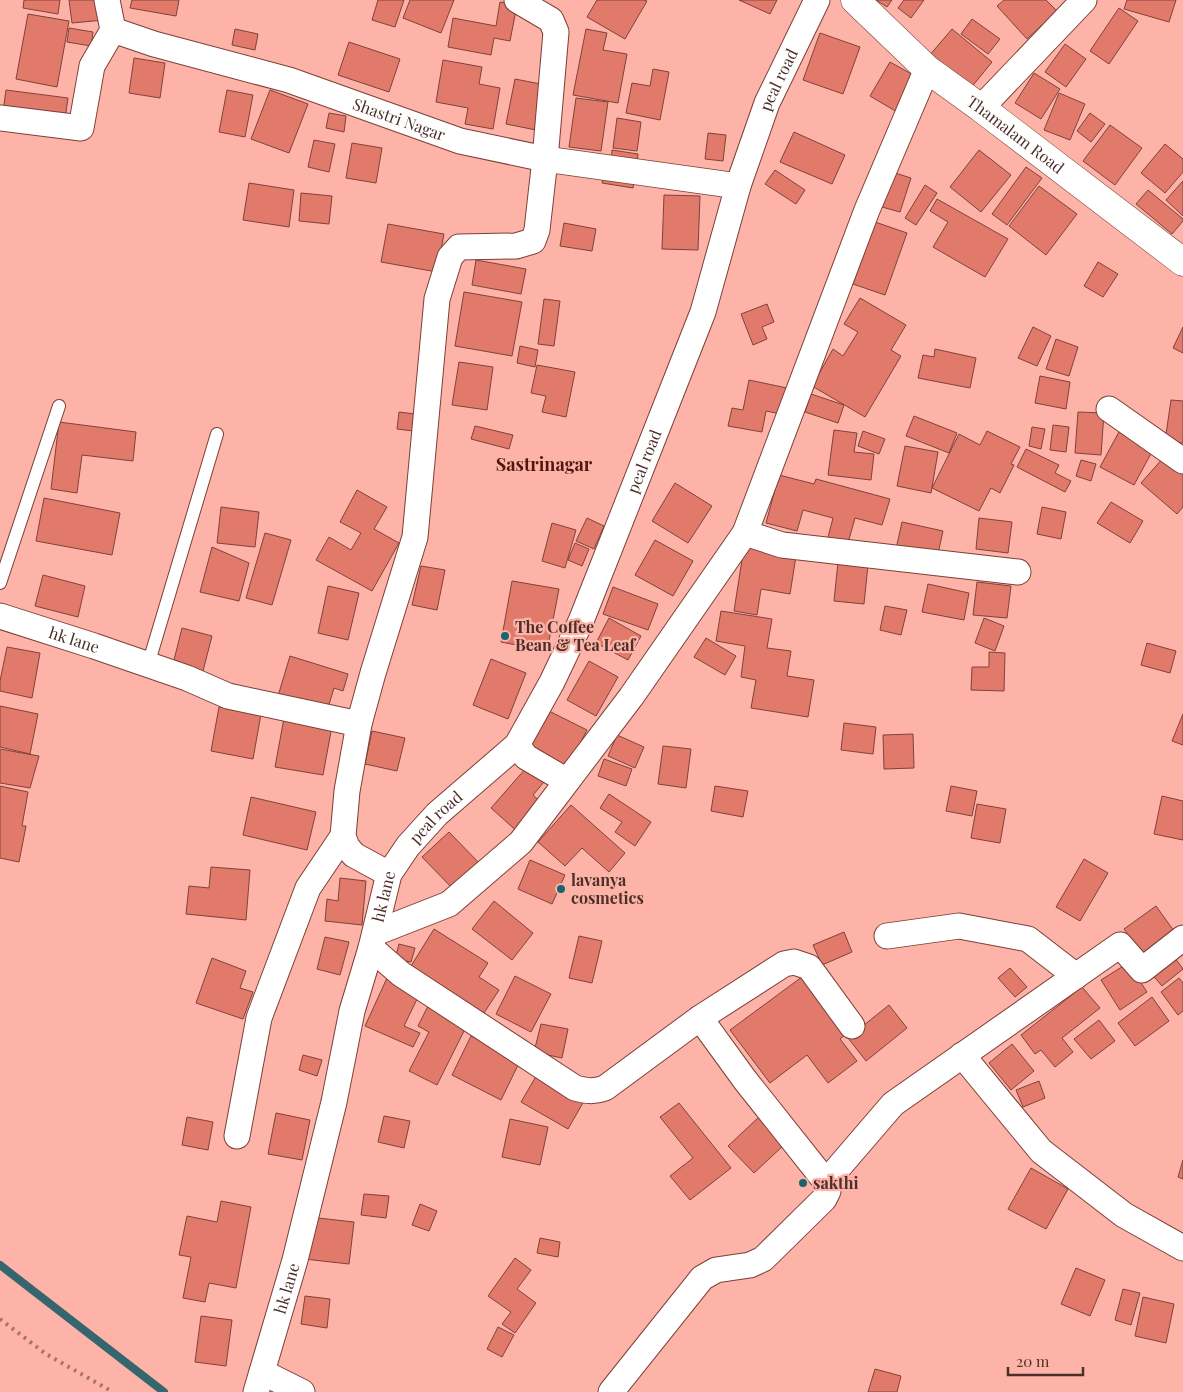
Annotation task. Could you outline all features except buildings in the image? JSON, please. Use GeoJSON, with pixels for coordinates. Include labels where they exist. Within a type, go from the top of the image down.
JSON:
{"type":"FeatureCollection","features":[{"type":"Feature","properties":{"kind":"street"},"geometry":{"type":"LineString","coordinates":[[0,118],[81,128],[92,66],[113,30],[107,0]]}},
{"type":"Feature","properties":{"kind":"street"},"geometry":{"type":"LineString","coordinates":[[237,1136],[259,1018],[308,888],[343,836],[347,791],[358,724],[415,537],[437,299],[450,257],[459,247],[516,246],[533,241],[537,230],[556,32],[551,20],[517,0]]}},
{"type":"Feature","properties":{"kind":"street","name":"peal road"},"geometry":{"type":"LineString","coordinates":[[389,874],[408,846],[437,814],[518,744],[552,682],[582,621],[703,312],[738,186],[766,104],[818,0]]}},
{"type":"Feature","properties":{"kind":"street","name":"Thamalam Road"},"geometry":{"type":"LineString","coordinates":[[855,0],[927,69],[1183,262]]}},
{"type":"Feature","properties":{"kind":"street"},"geometry":{"type":"LineString","coordinates":[[981,108],[1084,0]]}},
{"type":"Feature","properties":{"kind":"street","name":"Shastri Nagar"},"geometry":{"type":"LineString","coordinates":[[113,30],[154,44],[289,80],[460,141],[544,159],[738,186]]}},
{"type":"Feature","properties":{"kind":"street"},"geometry":{"type":"LineString","coordinates":[[852,1026],[809,967],[794,962],[784,964],[700,1018],[605,1088],[596,1092],[588,1092],[575,1088],[401,974],[373,941],[449,904],[521,842],[631,697],[745,533],[867,210],[927,69]]}},
{"type":"Feature","properties":{"kind":"street"},"geometry":{"type":"LineString","coordinates":[[1109,409],[1183,460]]}},
{"type":"Feature","properties":{"kind":"street"},"geometry":{"type":"LineString","coordinates":[[745,533],[782,545],[1018,572]]}},
{"type":"Feature","properties":{"kind":"street","name":"hk lane"},"geometry":{"type":"LineString","coordinates":[[0,616],[148,665],[228,696],[358,724]]}},
{"type":"Feature","properties":{"kind":"street"},"geometry":{"type":"LineString","coordinates":[[518,744],[526,757],[567,781]]}},
{"type":"Feature","properties":{"kind":"street","name":"hk lane"},"geometry":{"type":"LineString","coordinates":[[259,1382],[295,1260],[334,1102],[352,1011],[373,941],[389,874],[354,855],[347,846],[343,836]]}},
{"type":"Feature","properties":{"kind":"street"},"geometry":{"type":"LineString","coordinates":[[887,936],[959,926],[1028,939],[1076,976]]}},
{"type":"Feature","properties":{"kind":"street"},"geometry":{"type":"LineString","coordinates":[[826,1182],[893,1104],[1120,945],[1142,970],[1183,938]]}},
{"type":"Feature","properties":{"kind":"street"},"geometry":{"type":"LineString","coordinates":[[611,1392],[702,1278],[716,1270],[750,1265],[763,1259],[824,1199],[828,1191],[826,1182],[745,1080],[700,1018]]}},
{"type":"Feature","properties":{"kind":"street"},"geometry":{"type":"LineString","coordinates":[[962,1055],[1041,1151],[1124,1215],[1183,1248]]}},
{"type":"Feature","properties":{"kind":"street"},"geometry":{"type":"LineString","coordinates":[[259,1382],[302,1392]]}},
{"type":"Feature","properties":{"kind":"lane"},"geometry":{"type":"LineString","coordinates":[[0,583],[58,406]]}},
{"type":"Feature","properties":{"kind":"lane"},"geometry":{"type":"LineString","coordinates":[[148,665],[217,434]]}},
{"type":"Feature","properties":{"kind":"waterway"},"geometry":{"type":"LineString","coordinates":[[0,1265],[164,1392]]}},
{"type":"Feature","properties":{"kind":"railway"},"geometry":{"type":"LineString","coordinates":[[0,1319],[46,1354],[113,1392]]}},
{"type":"Feature","properties":{"kind":"place","name":"The Coffee Bean & Tea Leaf"},"geometry":{"type":"Point","coordinates":[505,636]}},
{"type":"Feature","properties":{"kind":"place","name":"lavanya cosmetics"},"geometry":{"type":"Point","coordinates":[561,889]}},
{"type":"Feature","properties":{"kind":"place","name":"sakthi"},"geometry":{"type":"Point","coordinates":[803,1183]}},
{"type":"Feature","properties":{"kind":"district","name":"Sastrinagar"},"geometry":{"type":"Point","coordinates":[544,465]}}]}
